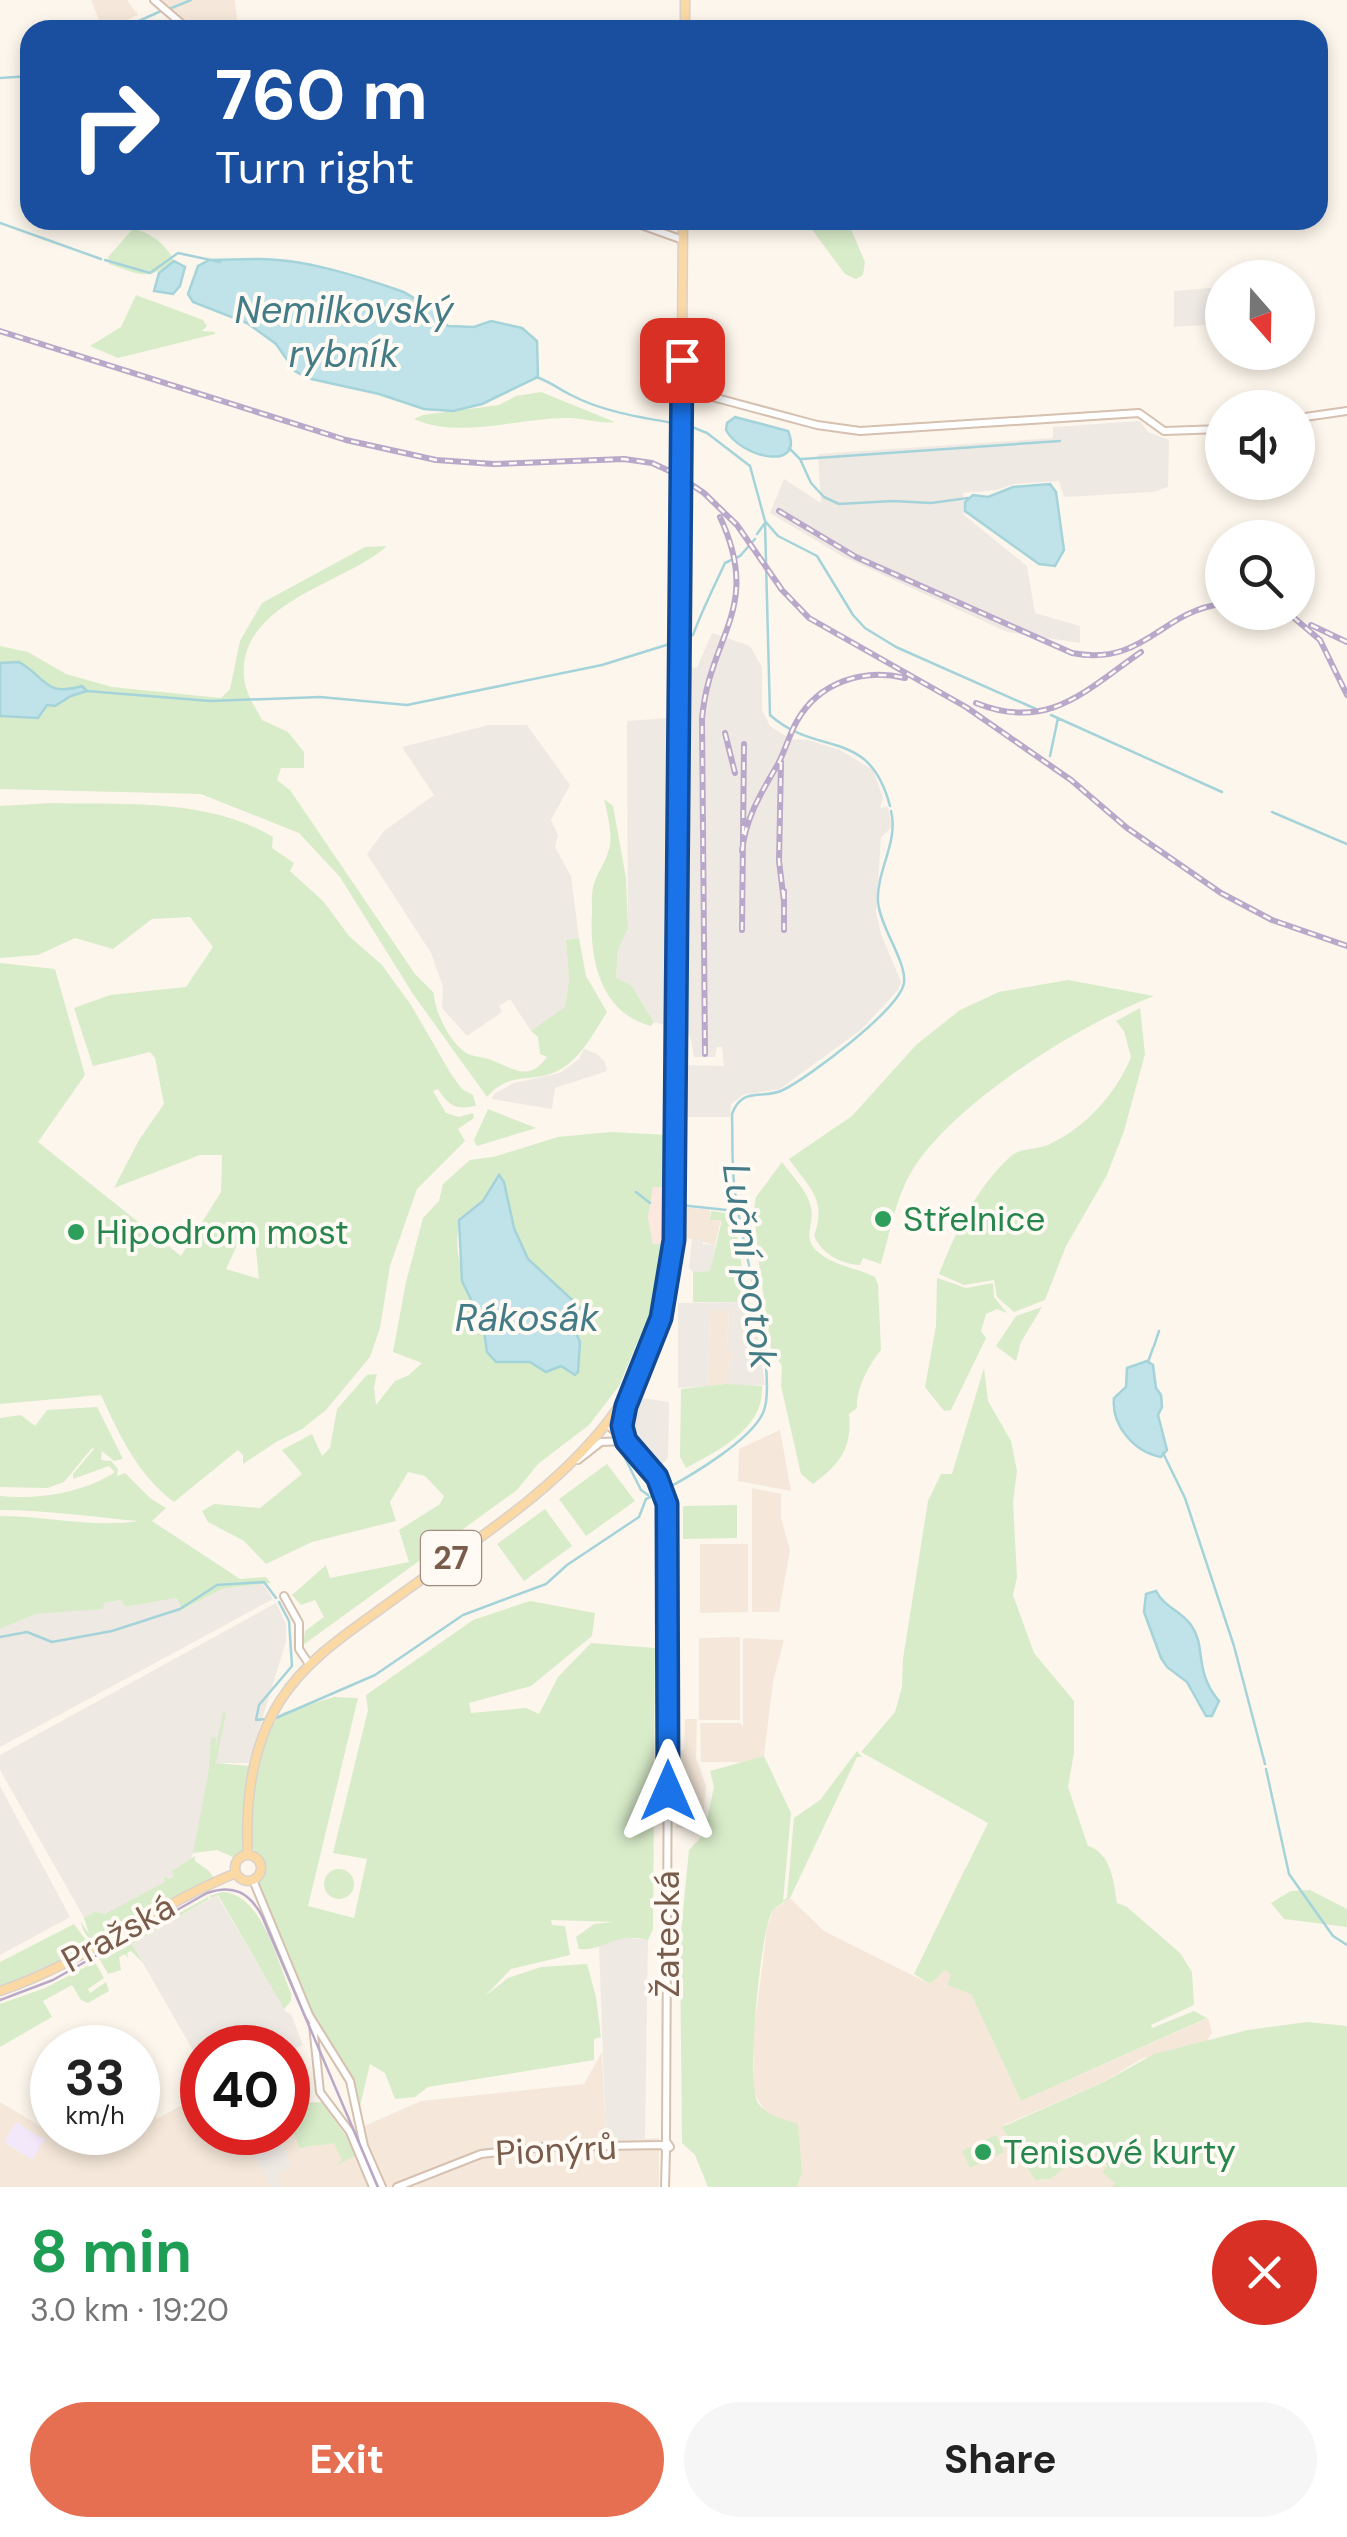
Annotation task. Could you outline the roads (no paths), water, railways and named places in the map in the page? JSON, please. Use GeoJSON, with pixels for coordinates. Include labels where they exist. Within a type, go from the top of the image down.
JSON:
{"type":"FeatureCollection","features":[{"type":"Feature","properties":{"kind":"main road","name":"27"},"geometry":{"type":"LineString","coordinates":[[248,1855],[247,1810],[255,1758],[275,1710],[309,1664],[548,1487],[574,1463],[608,1424],[639,1373],[661,1318],[673,1258],[684,230]]}},
{"type":"Feature","properties":{"kind":"main road"},"geometry":{"type":"LineString","coordinates":[[248,1855],[258,1859],[261,1866],[254,1880],[243,1880],[236,1873],[236,1862],[248,1855]]}},
{"type":"Feature","properties":{"kind":"main road","name":"Pražská"},"geometry":{"type":"LineString","coordinates":[[0,1992],[44,1974],[199,1888],[236,1873]]}},
{"type":"Feature","properties":{"kind":"street"},"geometry":{"type":"LineString","coordinates":[[154,0],[178,20]]}},
{"type":"Feature","properties":{"kind":"street"},"geometry":{"type":"LineString","coordinates":[[655,230],[683,240]]}},
{"type":"Feature","properties":{"kind":"street"},"geometry":{"type":"LineString","coordinates":[[682,392],[816,425],[860,431],[1139,414],[1164,431],[1205,430]]}},
{"type":"Feature","properties":{"kind":"street"},"geometry":{"type":"LineString","coordinates":[[1315,416],[1347,411]]}},
{"type":"Feature","properties":{"kind":"street"},"geometry":{"type":"LineString","coordinates":[[574,1463],[601,1442],[626,1441],[623,1420],[639,1373]]}},
{"type":"Feature","properties":{"kind":"street","name":"Žatecká"},"geometry":{"type":"LineString","coordinates":[[608,1424],[648,1464],[662,1491],[668,1518],[665,2187]]}},
{"type":"Feature","properties":{"kind":"street"},"geometry":{"type":"LineString","coordinates":[[284,1596],[298,1623],[299,1649],[309,1664]]}},
{"type":"Feature","properties":{"kind":"street"},"geometry":{"type":"LineString","coordinates":[[254,1880],[310,2015],[350,2081],[362,2138],[382,2187]]}},
{"type":"Feature","properties":{"kind":"street"},"geometry":{"type":"LineString","coordinates":[[310,2015],[320,2092],[350,2132],[374,2187]]}},
{"type":"Feature","properties":{"kind":"street","name":"Pionýrů"},"geometry":{"type":"LineString","coordinates":[[397,2187],[482,2154],[543,2147],[664,2145]]}},
{"type":"Feature","properties":{"kind":"water","name":"Nemilkovský rybník"},"geometry":{"type":"Polygon","coordinates":[[[259,259],[312,265],[401,291],[437,308],[438,316],[448,326],[474,327],[491,321],[522,328],[537,341],[538,377],[482,404],[453,411],[424,409],[307,378],[295,371],[276,344],[247,323],[193,302],[188,294],[198,266],[209,260],[259,259]]]}},
{"type":"Feature","properties":{"kind":"water"},"geometry":{"type":"Polygon","coordinates":[[[174,261],[185,267],[180,286],[173,294],[154,291],[159,273],[174,261]]]}},
{"type":"Feature","properties":{"kind":"water"},"geometry":{"type":"Polygon","coordinates":[[[735,417],[788,431],[788,452],[769,456],[745,448],[726,430],[727,423],[735,417]]]}},
{"type":"Feature","properties":{"kind":"water"},"geometry":{"type":"Polygon","coordinates":[[[1050,484],[1056,492],[1064,550],[1055,566],[1039,564],[965,511],[965,502],[973,495],[988,497],[1013,487],[1050,484]]]}},
{"type":"Feature","properties":{"kind":"water"},"geometry":{"type":"Polygon","coordinates":[[[19,662],[53,687],[82,686],[87,691],[55,706],[47,705],[38,718],[0,716],[0,663],[19,662]]]}},
{"type":"Feature","properties":{"kind":"water","name":"Rákosák"},"geometry":{"type":"Polygon","coordinates":[[[499,1175],[514,1228],[528,1259],[583,1310],[576,1333],[580,1342],[575,1375],[561,1366],[546,1372],[530,1362],[496,1362],[487,1352],[483,1324],[462,1281],[459,1220],[483,1201],[499,1175]]]}},
{"type":"Feature","properties":{"kind":"water"},"geometry":{"type":"Polygon","coordinates":[[[1147,1361],[1153,1365],[1156,1388],[1161,1395],[1158,1415],[1167,1450],[1161,1457],[1126,1436],[1114,1408],[1114,1398],[1126,1387],[1127,1368],[1147,1361]]]}},
{"type":"Feature","properties":{"kind":"water"},"geometry":{"type":"Polygon","coordinates":[[[1156,1591],[1196,1633],[1206,1679],[1219,1701],[1212,1716],[1206,1716],[1187,1682],[1161,1658],[1144,1612],[1146,1594],[1156,1591]]]}},
{"type":"Feature","properties":{"kind":"waterway"},"geometry":{"type":"LineString","coordinates":[[169,9],[191,0]]}},
{"type":"Feature","properties":{"kind":"waterway"},"geometry":{"type":"LineString","coordinates":[[141,20],[161,11]]}},
{"type":"Feature","properties":{"kind":"waterway"},"geometry":{"type":"LineString","coordinates":[[0,78],[20,77]]}},
{"type":"Feature","properties":{"kind":"waterway"},"geometry":{"type":"LineString","coordinates":[[0,223],[101,259]]}},
{"type":"Feature","properties":{"kind":"waterway"},"geometry":{"type":"LineString","coordinates":[[105,260],[150,273],[178,253],[220,262]]}},
{"type":"Feature","properties":{"kind":"waterway"},"geometry":{"type":"LineString","coordinates":[[536,377],[596,406],[679,424]]}},
{"type":"Feature","properties":{"kind":"waterway"},"geometry":{"type":"LineString","coordinates":[[687,425],[707,433],[750,466],[765,521],[778,536],[817,556],[865,628],[896,647],[1036,709]]}},
{"type":"Feature","properties":{"kind":"waterway"},"geometry":{"type":"LineString","coordinates":[[802,459],[1060,441]]}},
{"type":"Feature","properties":{"kind":"waterway"},"geometry":{"type":"LineString","coordinates":[[789,448],[800,459],[811,483],[824,497],[839,504],[931,503],[968,498]]}},
{"type":"Feature","properties":{"kind":"waterway","name":"Luční potok"},"geometry":{"type":"LineString","coordinates":[[765,523],[770,715],[788,728],[855,753],[881,781],[890,806]]}},
{"type":"Feature","properties":{"kind":"waterway"},"geometry":{"type":"LineString","coordinates":[[757,534],[765,523]]}},
{"type":"Feature","properties":{"kind":"waterway"},"geometry":{"type":"LineString","coordinates":[[683,641],[693,635],[725,563],[740,556],[755,539]]}},
{"type":"Feature","properties":{"kind":"waterway"},"geometry":{"type":"LineString","coordinates":[[87,691],[210,701],[320,697],[407,705],[602,665],[676,642]]}},
{"type":"Feature","properties":{"kind":"waterway"},"geometry":{"type":"LineString","coordinates":[[1051,715],[1222,792]]}},
{"type":"Feature","properties":{"kind":"waterway"},"geometry":{"type":"LineString","coordinates":[[1050,756],[1058,718]]}},
{"type":"Feature","properties":{"kind":"waterway","name":"Luční potok"},"geometry":{"type":"LineString","coordinates":[[666,1489],[734,1445],[763,1413],[767,1396],[763,1342],[734,1188],[732,1114],[741,1100],[783,1090],[812,1072],[871,1025],[899,995],[904,975],[878,902],[892,834],[891,811]]}},
{"type":"Feature","properties":{"kind":"waterway"},"geometry":{"type":"LineString","coordinates":[[1272,812],[1347,844]]}},
{"type":"Feature","properties":{"kind":"waterway"},"geometry":{"type":"LineString","coordinates":[[636,1192],[650,1203]]}},
{"type":"Feature","properties":{"kind":"waterway"},"geometry":{"type":"LineString","coordinates":[[680,1205],[736,1211]]}},
{"type":"Feature","properties":{"kind":"waterway"},"geometry":{"type":"LineString","coordinates":[[1154,1346],[1159,1331]]}},
{"type":"Feature","properties":{"kind":"waterway"},"geometry":{"type":"LineString","coordinates":[[1148,1362],[1153,1348]]}},
{"type":"Feature","properties":{"kind":"waterway"},"geometry":{"type":"LineString","coordinates":[[619,1446],[641,1490],[648,1495]]}},
{"type":"Feature","properties":{"kind":"waterway"},"geometry":{"type":"LineString","coordinates":[[1163,1453],[1185,1498],[1234,1646],[1265,1764]]}},
{"type":"Feature","properties":{"kind":"waterway","name":"Luční potok"},"geometry":{"type":"LineString","coordinates":[[276,1718],[375,1675],[463,1615],[546,1584],[567,1565],[639,1517],[646,1499],[659,1493]]}},
{"type":"Feature","properties":{"kind":"waterway","name":"Luční potok"},"geometry":{"type":"LineString","coordinates":[[0,1637],[27,1632],[52,1642],[112,1631],[180,1609],[217,1585],[264,1582],[276,1598]]}},
{"type":"Feature","properties":{"kind":"waterway","name":"Luční potok"},"geometry":{"type":"LineString","coordinates":[[266,1719],[256,1720],[259,1705],[292,1666],[289,1621],[279,1602]]}},
{"type":"Feature","properties":{"kind":"waterway"},"geometry":{"type":"LineString","coordinates":[[1266,1769],[1289,1874],[1333,1936],[1347,1945]]}},
{"type":"Feature","properties":{"kind":"tram line"},"geometry":{"type":"LineString","coordinates":[[0,2000],[53,1980],[207,1893],[225,1889],[239,1892],[252,1901],[262,1916],[378,2187]]}},
{"type":"Feature","properties":{"kind":"railway"},"geometry":{"type":"LineString","coordinates":[[0,331],[346,440],[436,460],[494,464],[624,459],[652,463],[704,493],[737,525],[782,590],[809,618],[966,707],[1221,893],[1272,920],[1347,946]]}},
{"type":"Feature","properties":{"kind":"railway"},"geometry":{"type":"LineString","coordinates":[[779,511],[856,557],[1072,653],[1117,652],[1205,608]]}},
{"type":"Feature","properties":{"kind":"railway"},"geometry":{"type":"LineString","coordinates":[[705,1054],[702,719],[714,665],[730,621],[736,576],[732,549],[720,517]]}},
{"type":"Feature","properties":{"kind":"railway"},"geometry":{"type":"LineString","coordinates":[[1315,627],[1347,642]]}},
{"type":"Feature","properties":{"kind":"railway"},"geometry":{"type":"LineString","coordinates":[[1308,630],[1320,640],[1347,695]]}},
{"type":"Feature","properties":{"kind":"railway"},"geometry":{"type":"LineString","coordinates":[[976,703],[1001,711],[1045,710],[1083,693],[1141,652]]}},
{"type":"Feature","properties":{"kind":"railway"},"geometry":{"type":"LineString","coordinates":[[742,851],[755,806],[794,726],[817,696],[858,677],[905,678]]}},
{"type":"Feature","properties":{"kind":"railway"},"geometry":{"type":"LineString","coordinates":[[725,733],[735,773]]}},
{"type":"Feature","properties":{"kind":"railway"},"geometry":{"type":"LineString","coordinates":[[742,930],[744,744]]}},
{"type":"Feature","properties":{"kind":"railway"},"geometry":{"type":"LineString","coordinates":[[781,762],[779,861],[784,902]]}},
{"type":"Feature","properties":{"kind":"railway"},"geometry":{"type":"LineString","coordinates":[[784,891],[784,930]]}},
{"type":"Feature","properties":{"kind":"place","name":"Střelnice"},"geometry":{"type":"Point","coordinates":[883,1219]}},
{"type":"Feature","properties":{"kind":"place","name":"Hipodrom most"},"geometry":{"type":"Point","coordinates":[76,1232]}},
{"type":"Feature","properties":{"kind":"place","name":"Tenisové kurty"},"geometry":{"type":"Point","coordinates":[983,2152]}}]}
